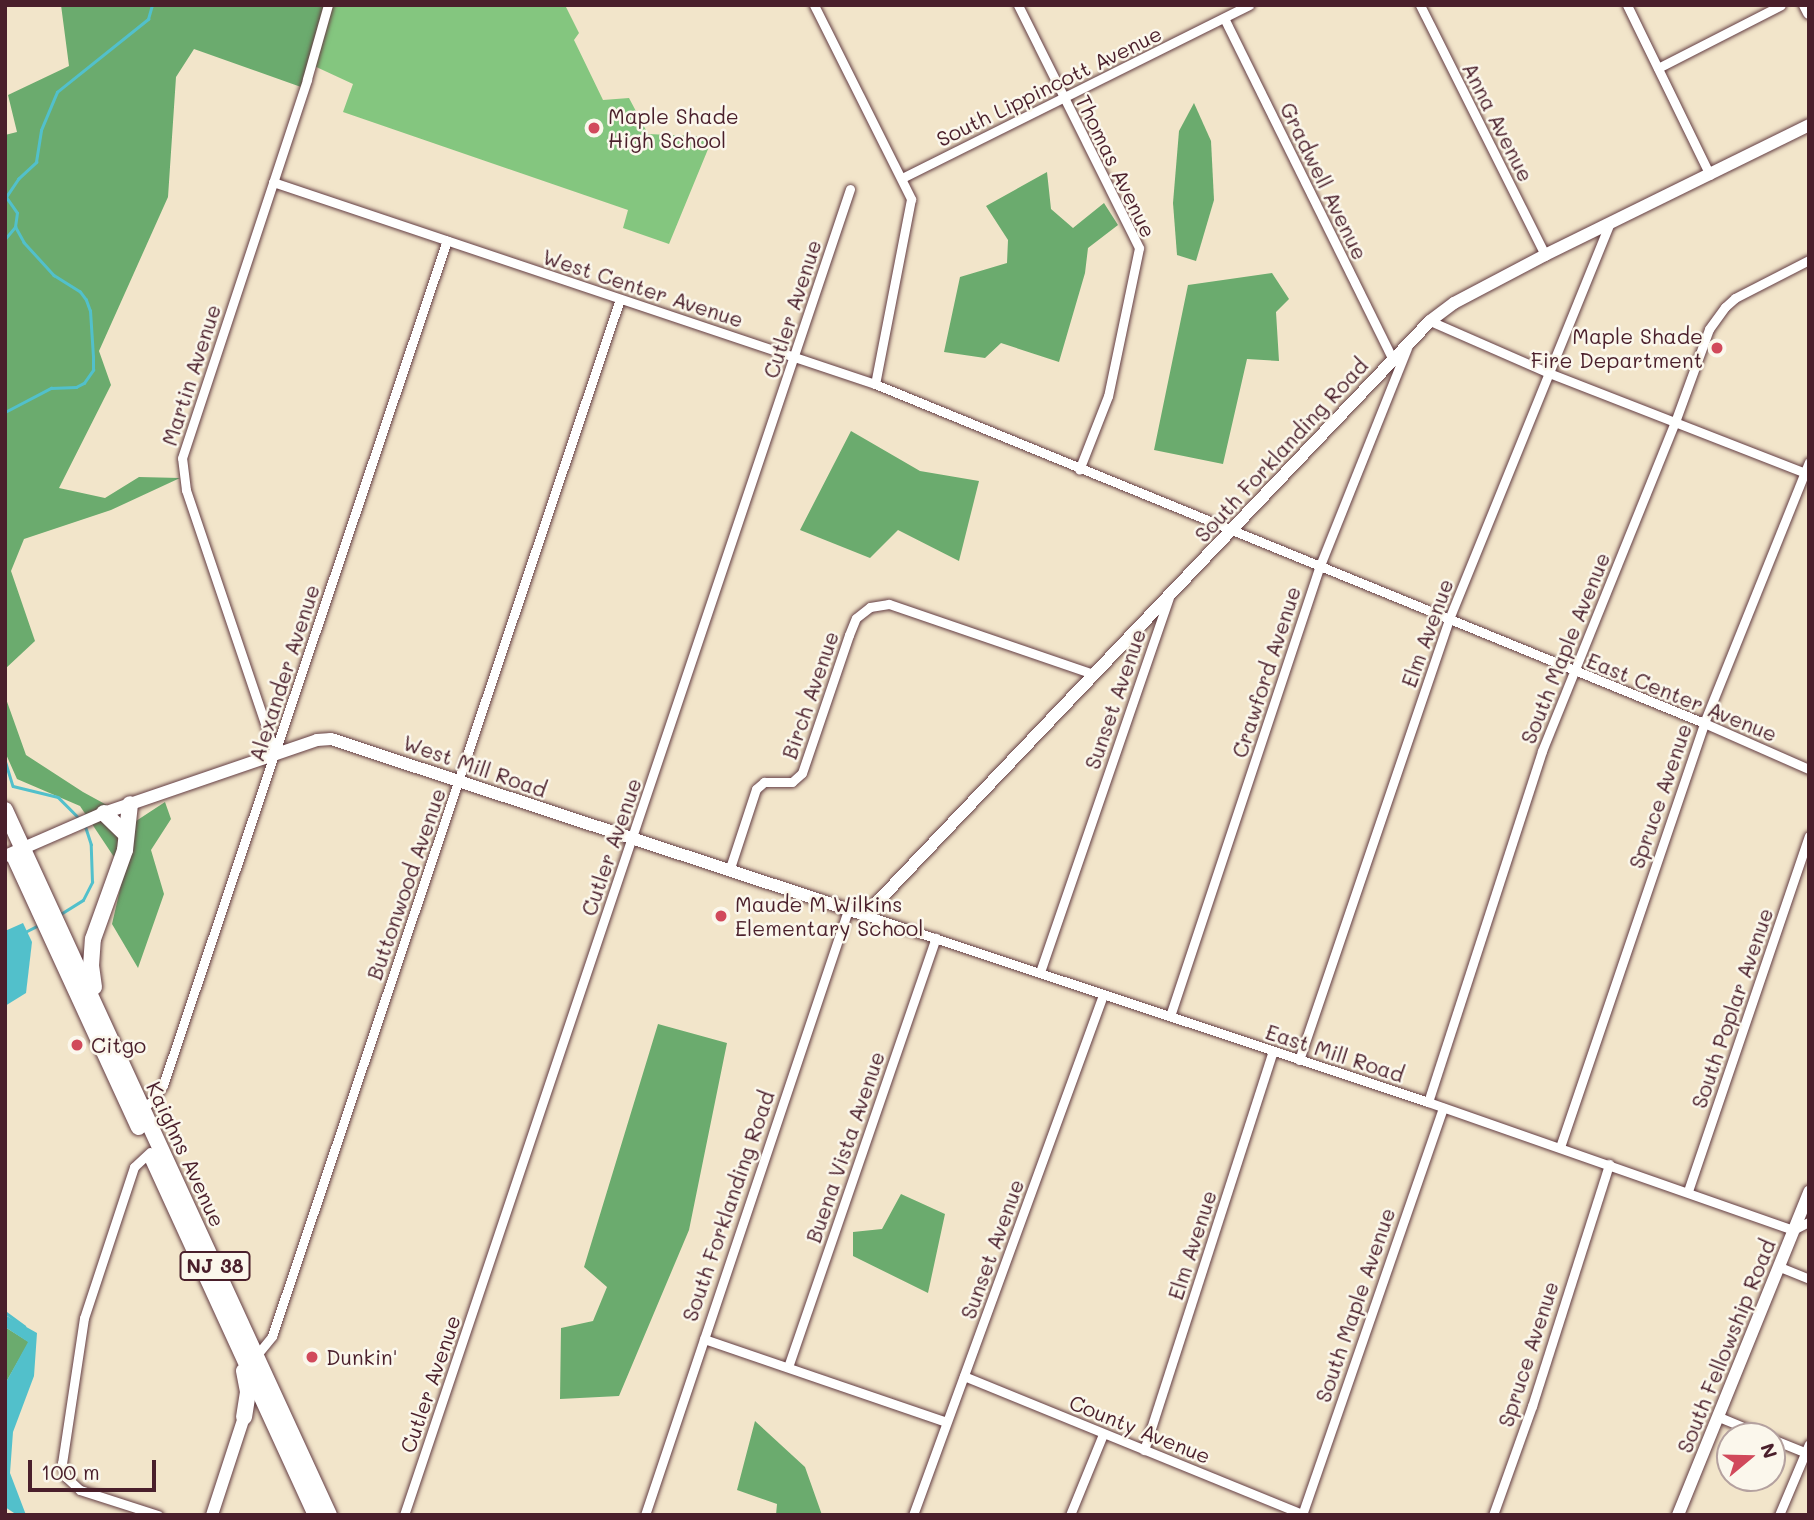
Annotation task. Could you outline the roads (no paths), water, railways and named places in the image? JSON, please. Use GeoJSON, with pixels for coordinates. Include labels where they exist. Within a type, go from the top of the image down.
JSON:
{"type":"FeatureCollection","features":[{"type":"Feature","properties":{"kind":"highway"},"geometry":{"type":"LineString","coordinates":[[101,1017],[91,972],[92,945],[125,850],[130,804]]}},
{"type":"Feature","properties":{"kind":"highway","name":"Kaighns Avenue"},"geometry":{"type":"LineString","coordinates":[[5,810],[14,852]]}},
{"type":"Feature","properties":{"kind":"highway"},"geometry":{"type":"LineString","coordinates":[[96,816],[125,833]]}},
{"type":"Feature","properties":{"kind":"highway","name":"Kaighns Avenue"},"geometry":{"type":"LineString","coordinates":[[5,836],[101,1017],[328,1515]]}},
{"type":"Feature","properties":{"kind":"highway","name":"Kaighns Avenue"},"geometry":{"type":"LineString","coordinates":[[49,919],[150,1152],[316,1515]]}},
{"type":"Feature","properties":{"kind":"highway"},"geometry":{"type":"LineString","coordinates":[[232,1332],[247,1385],[244,1417]]}},
{"type":"Feature","properties":{"kind":"street","name":"Martin Avenue"},"geometry":{"type":"LineString","coordinates":[[275,754],[181,469],[186,441],[273,182],[328,5]]}},
{"type":"Feature","properties":{"kind":"street"},"geometry":{"type":"LineString","coordinates":[[814,5],[911,199],[875,384]]}},
{"type":"Feature","properties":{"kind":"street","name":"Thomas Avenue"},"geometry":{"type":"LineString","coordinates":[[1018,5],[1139,248],[1108,396],[1079,470]]}},
{"type":"Feature","properties":{"kind":"street","name":"South Lippincott Avenue"},"geometry":{"type":"LineString","coordinates":[[902,178],[1248,5]]}},
{"type":"Feature","properties":{"kind":"street","name":"Anna Avenue"},"geometry":{"type":"LineString","coordinates":[[1420,5],[1545,255]]}},
{"type":"Feature","properties":{"kind":"street"},"geometry":{"type":"LineString","coordinates":[[1627,5],[1710,174]]}},
{"type":"Feature","properties":{"kind":"street"},"geometry":{"type":"LineString","coordinates":[[1658,68],[1781,5]]}},
{"type":"Feature","properties":{"kind":"street"},"geometry":{"type":"LineString","coordinates":[[1805,5],[1809,13]]}},
{"type":"Feature","properties":{"kind":"street","name":"Gradwell Avenue"},"geometry":{"type":"LineString","coordinates":[[1224,18],[1393,360]]}},
{"type":"Feature","properties":{"kind":"street","name":"South Forklanding Road"},"geometry":{"type":"LineString","coordinates":[[865,915],[1430,321],[1454,303],[1545,255],[1809,125]]}},
{"type":"Feature","properties":{"kind":"street","name":"West Center Avenue"},"geometry":{"type":"LineString","coordinates":[[273,182],[875,384],[1231,531]]}},
{"type":"Feature","properties":{"kind":"street","name":"Cutler Avenue"},"geometry":{"type":"LineString","coordinates":[[404,1515],[850,189]]}},
{"type":"Feature","properties":{"kind":"street","name":"Elm Avenue"},"geometry":{"type":"LineString","coordinates":[[1299,1060],[1449,620],[1609,225]]}},
{"type":"Feature","properties":{"kind":"street","name":"Alexander Avenue"},"geometry":{"type":"LineString","coordinates":[[142,1108],[152,1101],[163,1085],[447,240]]}},
{"type":"Feature","properties":{"kind":"street","name":"South Maple Avenue"},"geometry":{"type":"LineString","coordinates":[[1428,1102],[1516,826],[1549,732],[1675,422],[1709,329],[1720,313],[1735,299],[1809,260]]}},
{"type":"Feature","properties":{"kind":"street","name":"Buttonwood Avenue"},"geometry":{"type":"LineString","coordinates":[[256,1356],[272,1336],[620,299]]}},
{"type":"Feature","properties":{"kind":"street"},"geometry":{"type":"LineString","coordinates":[[1430,321],[1549,373],[1807,473]]}},
{"type":"Feature","properties":{"kind":"street","name":"Crawford Avenue"},"geometry":{"type":"LineString","coordinates":[[1170,1016],[1320,568],[1409,343]]}},
{"type":"Feature","properties":{"kind":"street","name":"Spruce Avenue"},"geometry":{"type":"LineString","coordinates":[[1560,1147],[1704,723],[1807,473],[1809,462]]}},
{"type":"Feature","properties":{"kind":"street","name":"East Center Avenue"},"geometry":{"type":"LineString","coordinates":[[1231,531],[1704,723],[1809,769]]}},
{"type":"Feature","properties":{"kind":"street","name":"Sunset Avenue"},"geometry":{"type":"LineString","coordinates":[[1040,972],[1169,596]]}},
{"type":"Feature","properties":{"kind":"street","name":"Birch Avenue"},"geometry":{"type":"LineString","coordinates":[[729,871],[758,786],[764,782],[792,782],[802,773],[849,635],[856,618],[870,607],[889,604],[1093,674]]}},
{"type":"Feature","properties":{"kind":"street","name":"West Mill Road"},"geometry":{"type":"LineString","coordinates":[[14,852],[96,816],[275,754],[331,739],[865,915]]}},
{"type":"Feature","properties":{"kind":"street","name":"South Poplar Avenue"},"geometry":{"type":"LineString","coordinates":[[1688,1191],[1809,836]]}},
{"type":"Feature","properties":{"kind":"street","name":"South Forklanding Road"},"geometry":{"type":"LineString","coordinates":[[645,1515],[848,910]]}},
{"type":"Feature","properties":{"kind":"street","name":"East Mill Road"},"geometry":{"type":"LineString","coordinates":[[865,915],[1428,1102],[1793,1230]]}},
{"type":"Feature","properties":{"kind":"street","name":"Buena Vista Avenue"},"geometry":{"type":"LineString","coordinates":[[788,1367],[936,938]]}},
{"type":"Feature","properties":{"kind":"street","name":"Sunset Avenue"},"geometry":{"type":"LineString","coordinates":[[913,1515],[1104,995]]}},
{"type":"Feature","properties":{"kind":"street","name":"Elm Avenue"},"geometry":{"type":"LineString","coordinates":[[1144,1450],[1273,1051]]}},
{"type":"Feature","properties":{"kind":"street","name":"South Maple Avenue"},"geometry":{"type":"LineString","coordinates":[[1303,1515],[1443,1108]]}},
{"type":"Feature","properties":{"kind":"street"},"geometry":{"type":"LineString","coordinates":[[150,1152],[134,1167],[84,1318],[62,1449],[63,1469],[70,1481],[84,1492],[158,1515]]}},
{"type":"Feature","properties":{"kind":"street","name":"Spruce Avenue"},"geometry":{"type":"LineString","coordinates":[[1493,1515],[1532,1406],[1609,1164]]}},
{"type":"Feature","properties":{"kind":"street","name":"South Fellowship Road"},"geometry":{"type":"LineString","coordinates":[[1678,1515],[1809,1192]]}},
{"type":"Feature","properties":{"kind":"street"},"geometry":{"type":"LineString","coordinates":[[1793,1230],[1809,1222]]}},
{"type":"Feature","properties":{"kind":"street"},"geometry":{"type":"LineString","coordinates":[[1780,1267],[1809,1279]]}},
{"type":"Feature","properties":{"kind":"street"},"geometry":{"type":"LineString","coordinates":[[704,1339],[946,1422]]}},
{"type":"Feature","properties":{"kind":"street","name":"County Avenue"},"geometry":{"type":"LineString","coordinates":[[964,1376],[1303,1515]]}},
{"type":"Feature","properties":{"kind":"street"},"geometry":{"type":"LineString","coordinates":[[212,1515],[244,1417]]}},
{"type":"Feature","properties":{"kind":"street"},"geometry":{"type":"LineString","coordinates":[[1718,1418],[1728,1422]]}},
{"type":"Feature","properties":{"kind":"street"},"geometry":{"type":"LineString","coordinates":[[1070,1515],[1104,1434]]}},
{"type":"Feature","properties":{"kind":"street"},"geometry":{"type":"LineString","coordinates":[[1779,1515],[1808,1450],[1786,1443]]}},
{"type":"Feature","properties":{"kind":"water"},"geometry":{"type":"Polygon","coordinates":[[[23,923],[32,942],[26,993],[5,1006],[5,931],[23,923]]]}},
{"type":"Feature","properties":{"kind":"water"},"geometry":{"type":"Polygon","coordinates":[[[5,1315],[37,1333],[34,1376],[13,1432],[10,1473],[26,1515],[17,1515],[5,1507],[5,1384],[28,1342],[5,1327],[5,1315]]]}},
{"type":"Feature","properties":{"kind":"waterway"},"geometry":{"type":"LineString","coordinates":[[5,412],[51,388],[76,387],[84,383],[93,370],[90,311],[86,300],[80,292],[54,276],[24,243],[15,227],[17,213],[6,197],[18,179],[36,162],[41,130],[57,92],[148,19],[152,5]]}},
{"type":"Feature","properties":{"kind":"waterway"},"geometry":{"type":"LineString","coordinates":[[5,239],[15,227]]}},
{"type":"Feature","properties":{"kind":"waterway"},"geometry":{"type":"LineString","coordinates":[[5,760],[13,786],[58,797],[79,818]]}},
{"type":"Feature","properties":{"kind":"waterway"},"geometry":{"type":"LineString","coordinates":[[59,915],[83,900],[92,882],[91,845],[85,826]]}},
{"type":"Feature","properties":{"kind":"waterway"},"geometry":{"type":"LineString","coordinates":[[25,932],[41,924]]}},
{"type":"Feature","properties":{"kind":"waterway"},"geometry":{"type":"LineString","coordinates":[[5,1312],[24,1326]]}},
{"type":"Feature","properties":{"kind":"place","name":"Maple Shade High School"},"geometry":{"type":"Point","coordinates":[594,128]}},
{"type":"Feature","properties":{"kind":"place","name":"Maple Shade Fire Department"},"geometry":{"type":"Point","coordinates":[1717,348]}},
{"type":"Feature","properties":{"kind":"place","name":"Maude M Wilkins Elementary School"},"geometry":{"type":"Point","coordinates":[721,916]}},
{"type":"Feature","properties":{"kind":"place","name":"Citgo"},"geometry":{"type":"Point","coordinates":[77,1045]}},
{"type":"Feature","properties":{"kind":"place","name":"Dunkin'"},"geometry":{"type":"Point","coordinates":[312,1357]}}]}
